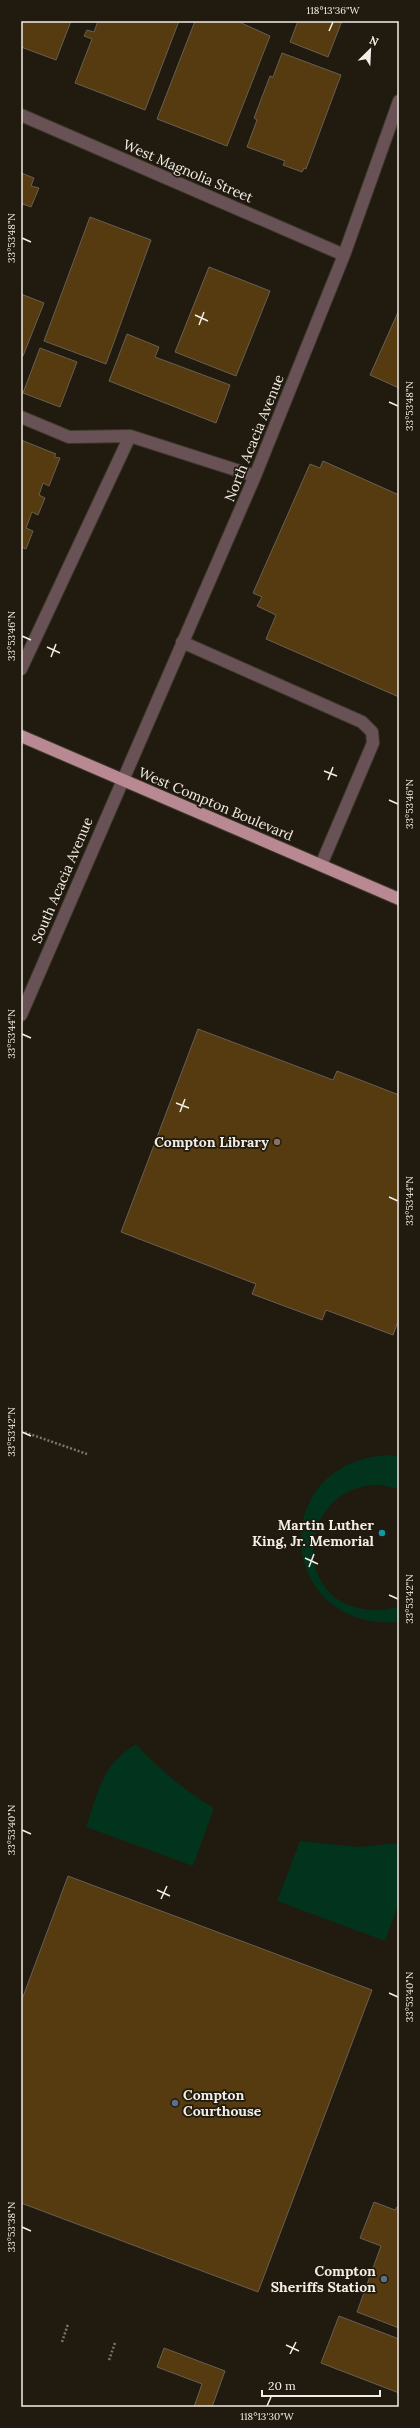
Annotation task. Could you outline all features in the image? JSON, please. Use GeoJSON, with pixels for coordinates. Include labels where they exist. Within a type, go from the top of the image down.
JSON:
{"type":"FeatureCollection","features":[{"type":"Feature","properties":{"kind":"main road","name":"West Compton Boulevard"},"geometry":{"type":"LineString","coordinates":[[21,736],[399,899]]}},
{"type":"Feature","properties":{"kind":"street","name":"North Acacia Avenue"},"geometry":{"type":"LineString","coordinates":[[122,780],[255,476],[344,255],[399,101]]}},
{"type":"Feature","properties":{"kind":"street","name":"West Magnolia Street"},"geometry":{"type":"LineString","coordinates":[[21,115],[344,255]]}},
{"type":"Feature","properties":{"kind":"street"},"geometry":{"type":"LineString","coordinates":[[21,416],[69,437],[130,436],[255,476]]}},
{"type":"Feature","properties":{"kind":"street"},"geometry":{"type":"LineString","coordinates":[[21,669],[130,436]]}},
{"type":"Feature","properties":{"kind":"street"},"geometry":{"type":"LineString","coordinates":[[182,642],[362,722],[372,732],[373,743],[321,865]]}},
{"type":"Feature","properties":{"kind":"street","name":"South Acacia Avenue"},"geometry":{"type":"LineString","coordinates":[[21,1015],[122,780]]}},
{"type":"Feature","properties":{"kind":"path"},"geometry":{"type":"LineString","coordinates":[[21,1431],[87,1454]]}},
{"type":"Feature","properties":{"kind":"path"},"geometry":{"type":"LineString","coordinates":[[62,2342],[68,2324]]}},
{"type":"Feature","properties":{"kind":"path"},"geometry":{"type":"LineString","coordinates":[[109,2360],[115,2343]]}},
{"type":"Feature","properties":{"kind":"green space"},"geometry":{"type":"Polygon","coordinates":[[[388,1455],[399,1456],[399,1489],[378,1485],[352,1490],[333,1503],[320,1521],[314,1542],[315,1564],[323,1584],[339,1600],[368,1610],[386,1610],[399,1606],[399,1622],[358,1618],[328,1601],[309,1575],[301,1545],[305,1514],[320,1485],[348,1465],[388,1455]]]}},
{"type":"Feature","properties":{"kind":"green space"},"geometry":{"type":"Polygon","coordinates":[[[136,1744],[173,1779],[214,1808],[193,1866],[86,1827],[98,1790],[108,1770],[124,1752],[136,1744]]]}},
{"type":"Feature","properties":{"kind":"green space"},"geometry":{"type":"Polygon","coordinates":[[[300,1841],[358,1847],[399,1843],[399,1903],[385,1941],[277,1901],[300,1841]]]}},
{"type":"Feature","properties":{"kind":"building"},"geometry":{"type":"Polygon","coordinates":[[[21,21],[71,21],[56,60],[21,47],[21,21]]]}},
{"type":"Feature","properties":{"kind":"building"},"geometry":{"type":"Polygon","coordinates":[[[98,21],[179,21],[145,110],[75,83],[92,39],[84,36],[87,30],[94,32],[98,21]]]}},
{"type":"Feature","properties":{"kind":"building"},"geometry":{"type":"Polygon","coordinates":[[[195,21],[237,21],[270,36],[227,146],[157,119],[195,21]]]}},
{"type":"Feature","properties":{"kind":"building"},"geometry":{"type":"Polygon","coordinates":[[[298,21],[342,21],[328,57],[290,42],[298,21]]]}},
{"type":"Feature","properties":{"kind":"building"},"geometry":{"type":"Polygon","coordinates":[[[282,53],[341,75],[306,169],[304,168],[302,172],[283,165],[285,161],[247,147],[257,120],[254,118],[270,76],[273,77],[282,53]]]}},
{"type":"Feature","properties":{"kind":"building"},"geometry":{"type":"Polygon","coordinates":[[[21,173],[34,178],[31,186],[39,188],[31,207],[23,204],[21,210],[21,173]]]}},
{"type":"Feature","properties":{"kind":"building"},"geometry":{"type":"Polygon","coordinates":[[[90,217],[151,240],[106,364],[44,341],[90,217]]]}},
{"type":"Feature","properties":{"kind":"building"},"geometry":{"type":"Polygon","coordinates":[[[209,267],[270,291],[236,376],[175,352],[209,267]]]}},
{"type":"Feature","properties":{"kind":"building"},"geometry":{"type":"Polygon","coordinates":[[[21,294],[44,303],[23,356],[21,355],[21,294]]]}},
{"type":"Feature","properties":{"kind":"building"},"geometry":{"type":"Polygon","coordinates":[[[399,310],[399,388],[370,375],[399,310]]]}},
{"type":"Feature","properties":{"kind":"building"},"geometry":{"type":"Polygon","coordinates":[[[127,334],[159,347],[155,357],[230,385],[216,423],[109,381],[127,334]]]}},
{"type":"Feature","properties":{"kind":"building"},"geometry":{"type":"Polygon","coordinates":[[[40,348],[77,362],[60,407],[23,393],[40,348]]]}},
{"type":"Feature","properties":{"kind":"building"},"geometry":{"type":"Polygon","coordinates":[[[21,440],[56,454],[54,457],[60,458],[49,486],[43,483],[39,495],[45,498],[38,515],[32,512],[26,528],[33,531],[26,549],[21,547],[21,440]]]}},
{"type":"Feature","properties":{"kind":"building"},"geometry":{"type":"Polygon","coordinates":[[[323,461],[399,495],[399,697],[266,639],[276,615],[257,606],[262,597],[253,593],[310,464],[320,468],[323,461]]]}},
{"type":"Feature","properties":{"kind":"building","name":"Compton Library"},"geometry":{"type":"Polygon","coordinates":[[[198,1029],[333,1080],[337,1071],[399,1095],[399,1319],[393,1335],[326,1310],[322,1320],[252,1294],[256,1284],[121,1232],[198,1029]]]}},
{"type":"Feature","properties":{"kind":"building","name":"Compton Courthouse"},"geometry":{"type":"Polygon","coordinates":[[[68,1876],[372,1990],[258,2292],[21,2203],[21,2002],[68,1876]]]}},
{"type":"Feature","properties":{"kind":"building","name":"Compton Sheriffs Station"},"geometry":{"type":"Polygon","coordinates":[[[374,2202],[395,2210],[399,2207],[399,2328],[357,2312],[381,2246],[360,2238],[374,2202]]]}},
{"type":"Feature","properties":{"kind":"building"},"geometry":{"type":"Polygon","coordinates":[[[339,2316],[399,2339],[399,2393],[321,2363],[339,2316]]]}},
{"type":"Feature","properties":{"kind":"building"},"geometry":{"type":"Polygon","coordinates":[[[164,2348],[225,2371],[212,2407],[194,2407],[202,2384],[157,2367],[164,2348]]]}},
{"type":"Feature","properties":{"kind":"place","name":"Compton Library"},"geometry":{"type":"Point","coordinates":[277,1142]}},
{"type":"Feature","properties":{"kind":"place","name":"Martin Luther King, Jr. Memorial"},"geometry":{"type":"Point","coordinates":[382,1533]}},
{"type":"Feature","properties":{"kind":"place","name":"Compton Courthouse"},"geometry":{"type":"Point","coordinates":[175,2103]}},
{"type":"Feature","properties":{"kind":"place","name":"Compton Sheriffs Station"},"geometry":{"type":"Point","coordinates":[384,2279]}}]}
